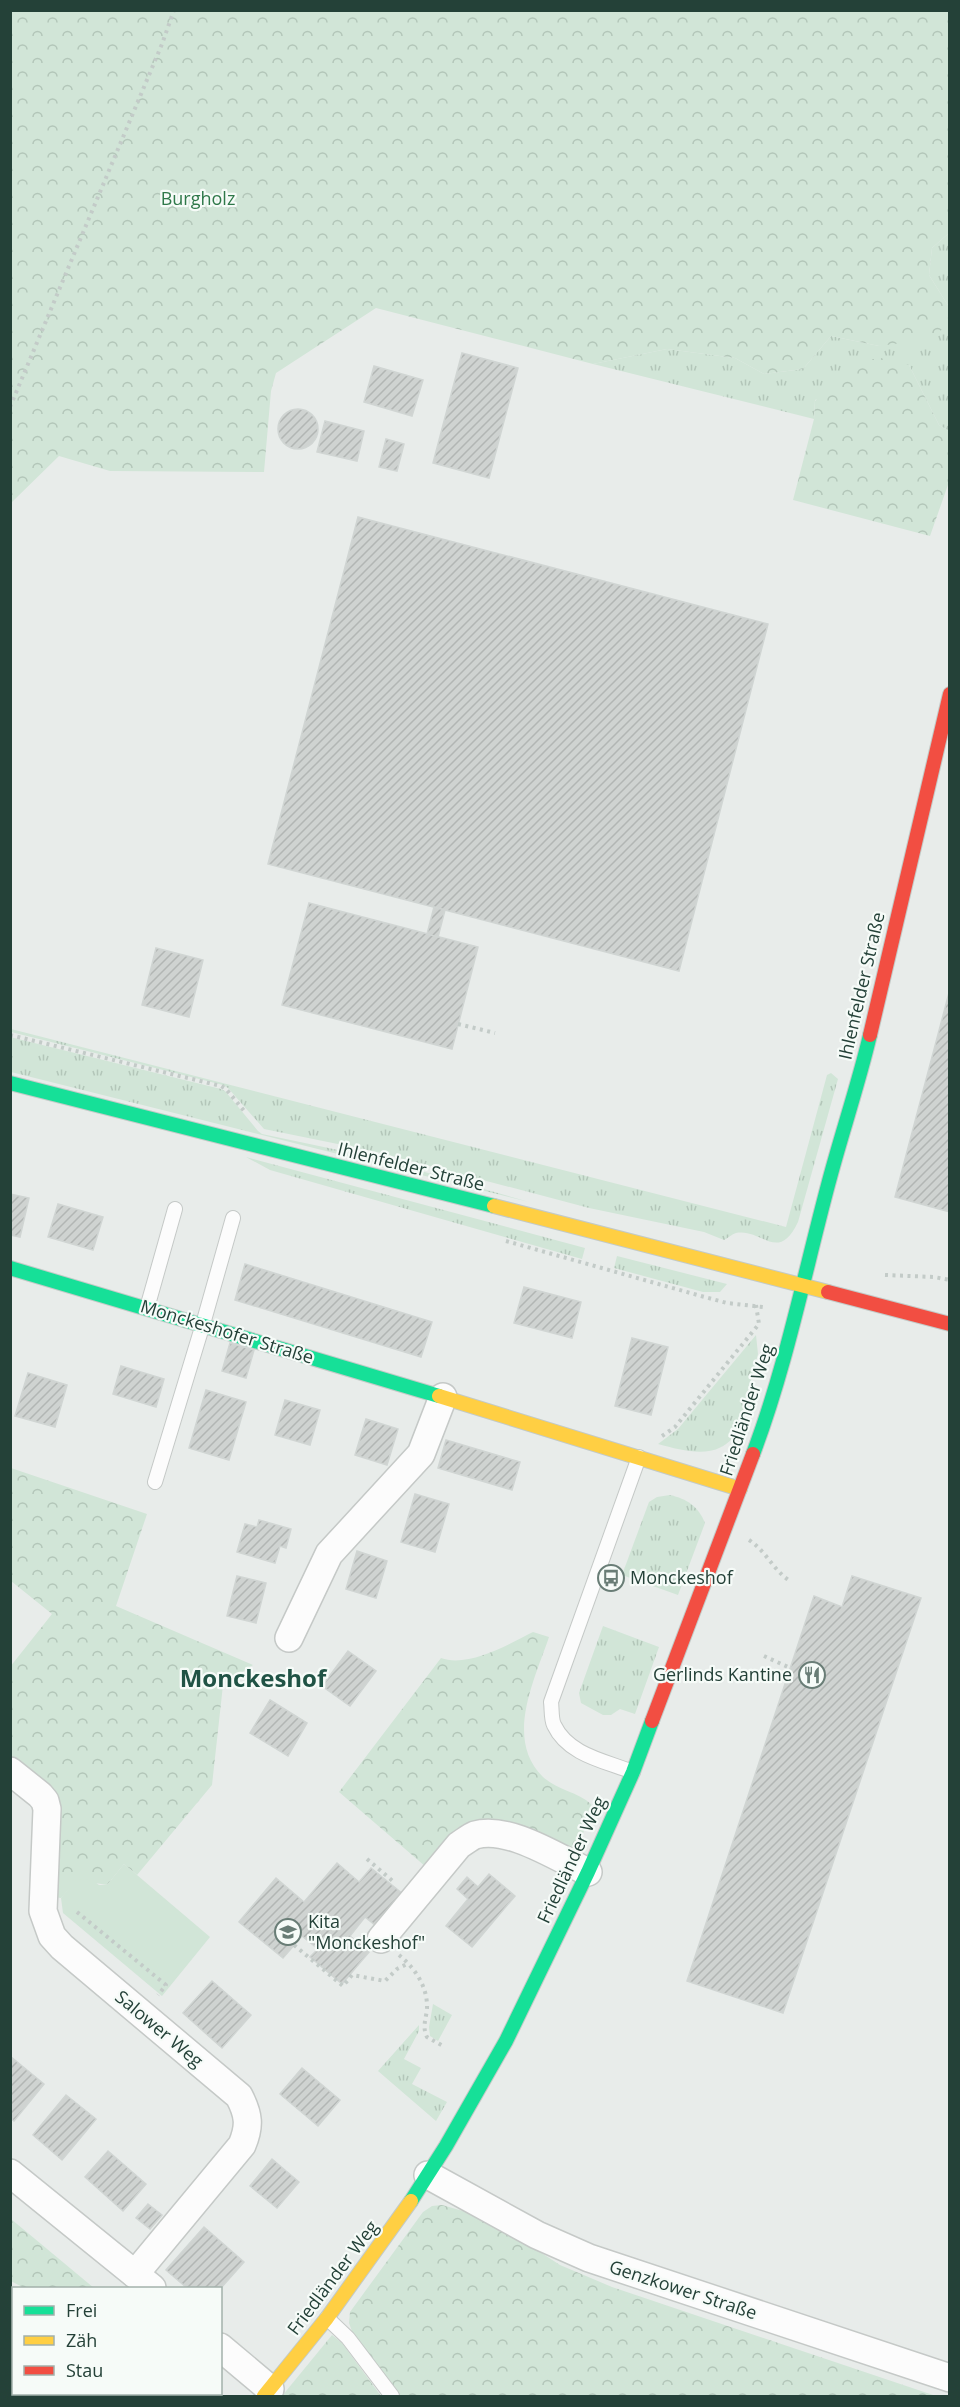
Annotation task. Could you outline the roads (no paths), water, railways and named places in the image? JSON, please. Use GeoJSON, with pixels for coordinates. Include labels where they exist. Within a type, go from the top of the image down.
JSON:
{"type":"FeatureCollection","features":[{"type":"Feature","properties":{"kind":"street","name":"Ihlenfelder Straße"},"geometry":{"type":"LineString","coordinates":[[803,1285],[828,1184],[863,1064],[950,693]]}},
{"type":"Feature","properties":{"kind":"street","name":"Ihlenfelder Straße"},"geometry":{"type":"LineString","coordinates":[[10,1083],[950,1324]]}},
{"type":"Feature","properties":{"kind":"street","name":"Monckeshofer Straße"},"geometry":{"type":"LineString","coordinates":[[10,1268],[203,1324],[740,1489]]}},
{"type":"Feature","properties":{"kind":"street","name":"Friedländer Weg"},"geometry":{"type":"LineString","coordinates":[[267,2393],[327,2318],[398,2221],[428,2175],[506,2041],[588,1872],[633,1772],[768,1415],[803,1285]]}},
{"type":"Feature","properties":{"kind":"street"},"geometry":{"type":"LineString","coordinates":[[289,1638],[329,1554],[421,1454],[443,1397]]}},
{"type":"Feature","properties":{"kind":"street","name":"Salower Weg"},"geometry":{"type":"LineString","coordinates":[[10,1771],[45,1801],[47,1809],[43,1911],[52,1936],[62,1947],[239,2096],[247,2112],[249,2128],[242,2145],[143,2281]]}},
{"type":"Feature","properties":{"kind":"street"},"geometry":{"type":"LineString","coordinates":[[381,1939],[459,1845],[474,1836],[492,1833],[508,1835],[588,1872]]}},
{"type":"Feature","properties":{"kind":"street"},"geometry":{"type":"LineString","coordinates":[[10,2173],[143,2281]]}},
{"type":"Feature","properties":{"kind":"street","name":"Genzkower Straße"},"geometry":{"type":"LineString","coordinates":[[428,2175],[537,2235],[589,2258],[950,2378]]}},
{"type":"Feature","properties":{"kind":"street"},"geometry":{"type":"LineString","coordinates":[[222,2349],[267,2393]]}},
{"type":"Feature","properties":{"kind":"lane"},"geometry":{"type":"LineString","coordinates":[[147,1308],[176,1209]]}},
{"type":"Feature","properties":{"kind":"lane"},"geometry":{"type":"LineString","coordinates":[[155,1482],[203,1324],[232,1218]]}},
{"type":"Feature","properties":{"kind":"lane"},"geometry":{"type":"LineString","coordinates":[[633,1772],[582,1753],[564,1740],[553,1723],[551,1702],[639,1457]]}},
{"type":"Feature","properties":{"kind":"lane"},"geometry":{"type":"LineString","coordinates":[[327,2318],[348,2338],[392,2397]]}},
{"type":"Feature","properties":{"kind":"place","name":"Monckeshof"},"geometry":{"type":"Point","coordinates":[611,1578]}},
{"type":"Feature","properties":{"kind":"place","name":"Gerlinds Kantine"},"geometry":{"type":"Point","coordinates":[812,1675]}},
{"type":"Feature","properties":{"kind":"place","name":"Kita \"Monckeshof\""},"geometry":{"type":"Point","coordinates":[288,1932]}},
{"type":"Feature","properties":{"kind":"district","name":"Monckeshof"},"geometry":{"type":"Point","coordinates":[253,1679]}},
{"type":"Feature","properties":{"kind":"park label","name":"Burgholz"},"geometry":{"type":"Point","coordinates":[198,199]}}]}
